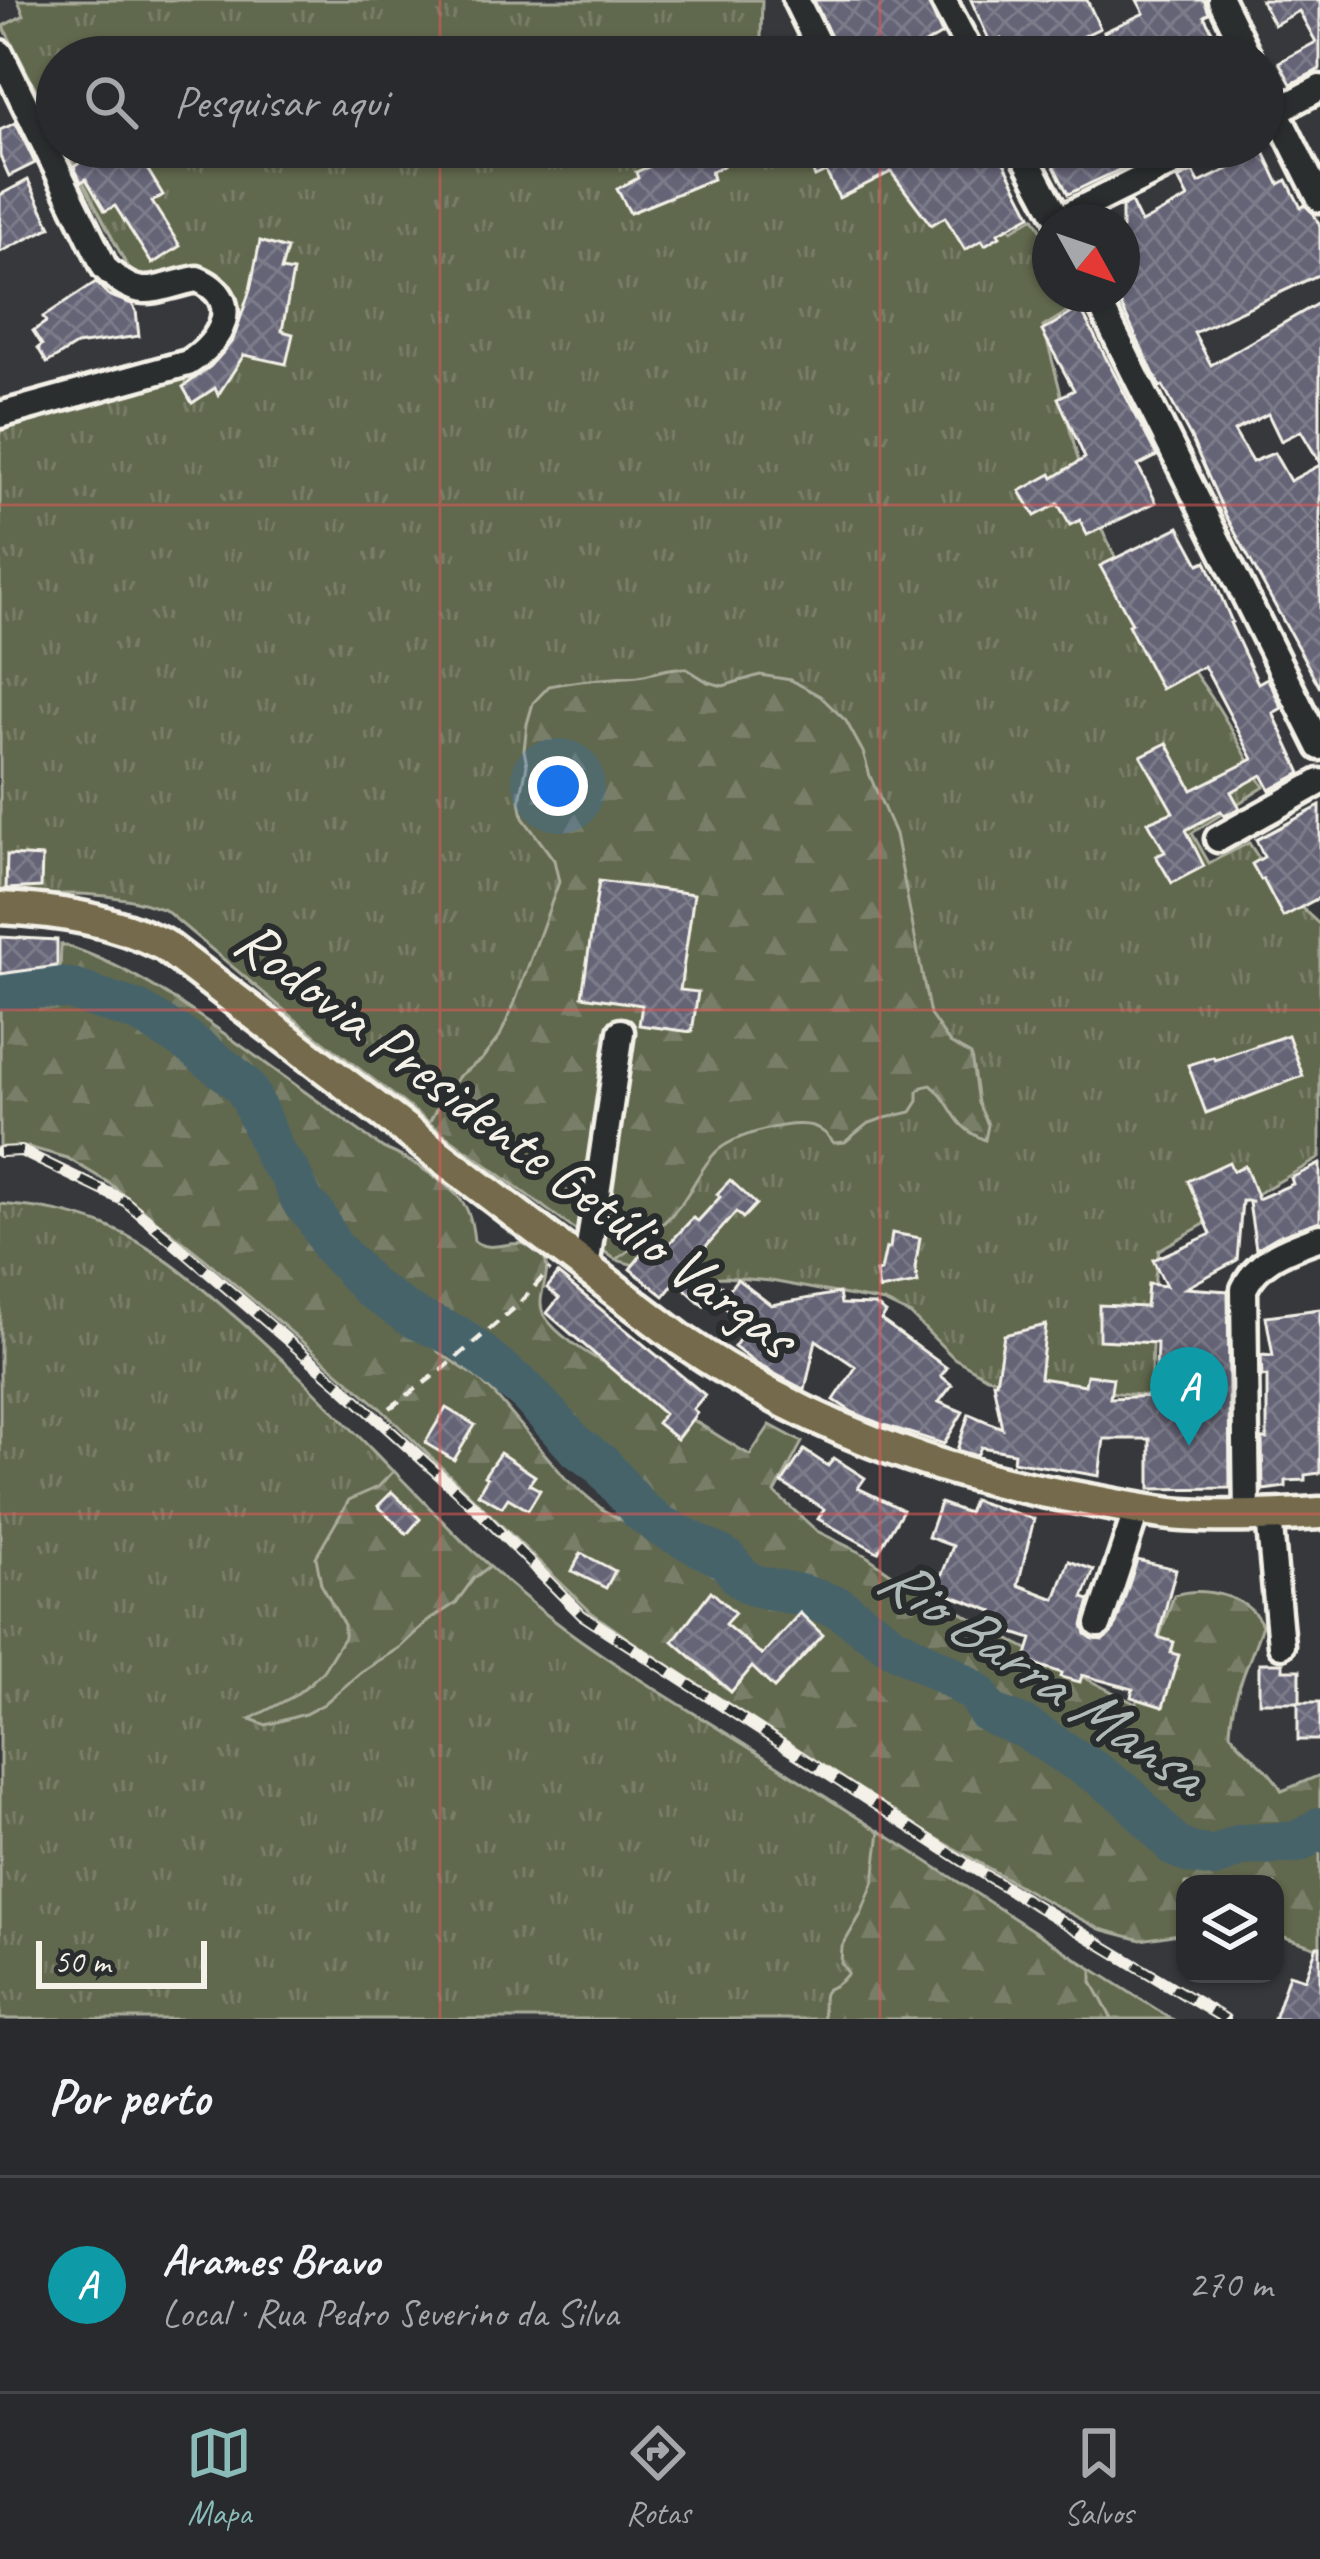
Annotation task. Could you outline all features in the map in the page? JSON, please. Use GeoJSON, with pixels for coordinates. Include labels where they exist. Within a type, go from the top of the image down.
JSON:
{"type":"FeatureCollection","features":[{"type":"Feature","properties":{"kind":"main road","name":"Rodovia Presidente Getúlio Vargas"},"geometry":{"type":"LineString","coordinates":[[0,908],[56,910],[102,920],[164,945],[680,1340],[797,1410],[915,1459],[1020,1488],[1180,1515],[1320,1513]]}},
{"type":"Feature","properties":{"kind":"street"},"geometry":{"type":"LineString","coordinates":[[796,0],[814,36]]}},
{"type":"Feature","properties":{"kind":"street"},"geometry":{"type":"LineString","coordinates":[[943,0],[962,36]]}},
{"type":"Feature","properties":{"kind":"street"},"geometry":{"type":"LineString","coordinates":[[1221,0],[1239,36]]}},
{"type":"Feature","properties":{"kind":"street"},"geometry":{"type":"LineString","coordinates":[[0,53],[36,129]]}},
{"type":"Feature","properties":{"kind":"street"},"geometry":{"type":"LineString","coordinates":[[1284,107],[1320,88]]}},
{"type":"Feature","properties":{"kind":"street"},"geometry":{"type":"LineString","coordinates":[[1284,139],[1320,199]]}},
{"type":"Feature","properties":{"kind":"street"},"geometry":{"type":"LineString","coordinates":[[0,415],[188,363],[206,352],[220,334],[224,309],[216,291],[197,279],[157,291],[138,291],[105,268],[55,168]]}},
{"type":"Feature","properties":{"kind":"street"},"geometry":{"type":"LineString","coordinates":[[1031,168],[1050,204]]}},
{"type":"Feature","properties":{"kind":"street"},"geometry":{"type":"LineString","coordinates":[[1093,204],[1164,168]]}},
{"type":"Feature","properties":{"kind":"street"},"geometry":{"type":"LineString","coordinates":[[1104,312],[1320,748]]}},
{"type":"Feature","properties":{"kind":"street"},"geometry":{"type":"LineString","coordinates":[[1218,839],[1320,782]]}},
{"type":"Feature","properties":{"kind":"street"},"geometry":{"type":"LineString","coordinates":[[576,1260],[621,1032]]}},
{"type":"Feature","properties":{"kind":"street"},"geometry":{"type":"LineString","coordinates":[[1281,1645],[1258,1516],[1244,1289],[1271,1257],[1320,1237]]}},
{"type":"Feature","properties":{"kind":"street"},"geometry":{"type":"LineString","coordinates":[[1099,1624],[1137,1509]]}},
{"type":"Feature","properties":{"kind":"path"},"geometry":{"type":"LineString","coordinates":[[390,1408],[576,1260]]}},
{"type":"Feature","properties":{"kind":"green space"},"geometry":{"type":"Polygon","coordinates":[[[18,0],[762,0],[761,36],[36,36],[36,90],[3,26],[24,15],[18,0]]]}},
{"type":"Feature","properties":{"kind":"green space"},"geometry":{"type":"Polygon","coordinates":[[[76,168],[938,168],[1012,230],[1032,218],[1032,312],[1067,312],[1043,327],[1078,460],[1106,539],[1128,579],[1216,703],[1264,787],[1192,833],[1209,863],[1249,843],[1275,883],[1320,925],[1320,1158],[1159,1250],[1150,1396],[987,1377],[954,1358],[911,1315],[884,1302],[771,1281],[684,1279],[616,1260],[297,1021],[165,910],[104,896],[0,897],[0,431],[165,380],[219,340],[234,322],[238,301],[222,277],[211,270],[141,276],[128,268],[76,168]]]}},
{"type":"Feature","properties":{"kind":"green space"},"geometry":{"type":"Polygon","coordinates":[[[677,668],[723,686],[760,675],[791,680],[820,696],[846,721],[895,834],[930,1015],[950,1043],[971,1055],[978,1103],[988,1125],[985,1140],[973,1134],[931,1085],[918,1092],[911,1112],[867,1124],[845,1142],[834,1143],[819,1129],[803,1125],[748,1135],[716,1152],[673,1213],[616,1260],[429,1123],[459,1076],[482,1059],[500,1036],[559,882],[554,860],[523,818],[520,800],[533,703],[549,686],[677,668]]]}},
{"type":"Feature","properties":{"kind":"green space"},"geometry":{"type":"Polygon","coordinates":[[[61,944],[162,992],[383,1148],[431,1174],[463,1202],[474,1241],[533,1247],[547,1268],[541,1300],[544,1315],[581,1349],[750,1455],[770,1425],[802,1442],[775,1493],[817,1531],[892,1574],[1136,1704],[1174,1595],[1211,1593],[1246,1606],[1262,1625],[1238,1692],[1230,1733],[1282,1791],[1320,1775],[1320,1822],[1308,1832],[1242,1831],[1209,1845],[1164,1820],[1139,1785],[831,1597],[802,1586],[762,1580],[729,1547],[631,1478],[489,1341],[380,1282],[348,1244],[244,1070],[225,1052],[163,1010],[125,992],[86,982],[0,977],[60,970],[61,944]]]}},
{"type":"Feature","properties":{"kind":"green space"},"geometry":{"type":"Polygon","coordinates":[[[12,997],[77,1007],[142,1031],[218,1076],[245,1114],[279,1195],[327,1266],[359,1295],[414,1329],[479,1379],[566,1479],[603,1510],[677,1550],[744,1596],[820,1608],[875,1649],[949,1683],[996,1729],[1020,1734],[1041,1757],[1119,1806],[1188,1864],[1228,1869],[1251,1850],[1307,1850],[1320,1843],[1320,1949],[1284,1937],[1284,1875],[1176,1875],[1176,1934],[1141,1940],[1100,1929],[926,1832],[592,1613],[377,1405],[109,1183],[67,1158],[28,1147],[0,1148],[0,1000],[12,997]]]}},
{"type":"Feature","properties":{"kind":"green space"},"geometry":{"type":"Polygon","coordinates":[[[0,1204],[93,1221],[157,1253],[272,1350],[465,1543],[573,1635],[1172,2019],[0,2019],[0,1204]]]}},
{"type":"Feature","properties":{"kind":"green space"},"geometry":{"type":"Polygon","coordinates":[[[394,1471],[490,1566],[474,1578],[456,1603],[324,1704],[266,1725],[250,1719],[309,1684],[344,1637],[344,1625],[321,1584],[316,1557],[349,1500],[378,1487],[394,1471]]]}},
{"type":"Feature","properties":{"kind":"green space"},"geometry":{"type":"Polygon","coordinates":[[[880,1831],[1092,1969],[1092,1982],[1112,2019],[824,2019],[825,1992],[848,1973],[841,1963],[842,1947],[874,1881],[880,1831]]]}},
{"type":"Feature","properties":{"kind":"building"},"geometry":{"type":"Polygon","coordinates":[[[814,0],[927,0],[942,34],[939,36],[830,36],[814,0]]]}},
{"type":"Feature","properties":{"kind":"building"},"geometry":{"type":"Polygon","coordinates":[[[971,0],[1087,0],[1100,28],[1083,36],[987,36],[971,0]]]}},
{"type":"Feature","properties":{"kind":"building"},"geometry":{"type":"Polygon","coordinates":[[[1137,0],[1204,0],[1209,13],[1204,16],[1215,36],[1106,36],[1104,32],[1144,13],[1137,0]]]}},
{"type":"Feature","properties":{"kind":"building"},"geometry":{"type":"Polygon","coordinates":[[[1261,0],[1320,0],[1320,69],[1291,84],[1284,59],[1316,42],[1299,11],[1274,25],[1261,0]]]}},
{"type":"Feature","properties":{"kind":"building"},"geometry":{"type":"Polygon","coordinates":[[[16,123],[35,163],[9,176],[0,156],[0,130],[16,123]]]}},
{"type":"Feature","properties":{"kind":"building"},"geometry":{"type":"Polygon","coordinates":[[[74,168],[147,168],[163,195],[152,202],[180,246],[152,264],[115,206],[105,211],[86,179],[81,182],[74,168]]]}},
{"type":"Feature","properties":{"kind":"building"},"geometry":{"type":"Polygon","coordinates":[[[719,168],[711,172],[713,179],[630,213],[617,189],[638,178],[636,172],[719,168]]]}},
{"type":"Feature","properties":{"kind":"building"},"geometry":{"type":"Polygon","coordinates":[[[812,168],[1007,168],[1031,215],[985,245],[982,240],[965,250],[945,217],[931,225],[891,172],[839,198],[826,172],[815,177],[812,168]]]}},
{"type":"Feature","properties":{"kind":"building"},"geometry":{"type":"Polygon","coordinates":[[[1055,168],[1123,168],[1068,194],[1055,168]]]}},
{"type":"Feature","properties":{"kind":"building"},"geometry":{"type":"Polygon","coordinates":[[[1230,168],[1272,168],[1279,184],[1287,180],[1301,208],[1305,205],[1320,226],[1320,274],[1194,333],[1211,365],[1320,302],[1320,463],[1301,431],[1281,441],[1268,414],[1234,431],[1252,462],[1274,453],[1290,481],[1320,465],[1320,688],[1225,514],[1124,312],[1140,312],[1140,221],[1188,198],[1178,179],[1193,172],[1199,183],[1230,168]]]}},
{"type":"Feature","properties":{"kind":"building"},"geometry":{"type":"Polygon","coordinates":[[[28,180],[51,227],[0,252],[0,195],[28,180]]]}},
{"type":"Feature","properties":{"kind":"building"},"geometry":{"type":"Polygon","coordinates":[[[260,241],[287,249],[281,270],[293,272],[282,331],[293,334],[286,364],[244,355],[218,395],[215,388],[192,403],[183,387],[211,366],[233,340],[260,241]]]}},
{"type":"Feature","properties":{"kind":"building"},"geometry":{"type":"Polygon","coordinates":[[[96,282],[108,295],[132,304],[139,336],[76,345],[47,363],[33,331],[46,322],[43,317],[96,282]]]}},
{"type":"Feature","properties":{"kind":"building"},"geometry":{"type":"Polygon","coordinates":[[[1073,312],[1082,312],[1157,456],[1138,466],[1156,502],[1087,535],[1080,520],[1070,525],[1058,504],[1035,516],[1020,491],[1085,458],[1058,398],[1074,390],[1042,331],[1073,312]]]}},
{"type":"Feature","properties":{"kind":"building"},"geometry":{"type":"Polygon","coordinates":[[[1179,527],[1199,564],[1206,561],[1258,683],[1267,678],[1272,687],[1282,708],[1273,713],[1301,773],[1270,790],[1262,775],[1231,792],[1240,808],[1224,816],[1221,811],[1186,830],[1204,866],[1172,883],[1156,856],[1165,852],[1148,822],[1173,812],[1141,756],[1167,743],[1192,790],[1253,759],[1204,666],[1161,689],[1100,566],[1179,527]]]}},
{"type":"Feature","properties":{"kind":"building"},"geometry":{"type":"Polygon","coordinates":[[[1320,806],[1320,897],[1283,917],[1252,864],[1264,857],[1256,840],[1320,806]]]}},
{"type":"Feature","properties":{"kind":"building"},"geometry":{"type":"Polygon","coordinates":[[[7,855],[42,857],[41,887],[6,889],[7,855]]]}},
{"type":"Feature","properties":{"kind":"building"},"geometry":{"type":"Polygon","coordinates":[[[599,881],[694,894],[680,990],[698,992],[692,1032],[639,1025],[642,1005],[582,996],[599,881]]]}},
{"type":"Feature","properties":{"kind":"building"},"geometry":{"type":"Polygon","coordinates":[[[0,937],[57,940],[57,966],[0,974],[0,937]]]}},
{"type":"Feature","properties":{"kind":"building"},"geometry":{"type":"Polygon","coordinates":[[[1288,1035],[1303,1076],[1206,1113],[1188,1065],[1288,1035]]]}},
{"type":"Feature","properties":{"kind":"building"},"geometry":{"type":"Polygon","coordinates":[[[1229,1162],[1233,1171],[1245,1166],[1258,1199],[1293,1184],[1291,1178],[1320,1164],[1320,1221],[1256,1249],[1249,1203],[1253,1201],[1242,1201],[1237,1260],[1186,1288],[1228,1291],[1230,1488],[1150,1489],[1150,1439],[1104,1439],[1099,1476],[1013,1461],[1014,1453],[981,1447],[977,1456],[957,1450],[969,1414],[1002,1428],[993,1382],[1004,1335],[1046,1325],[1040,1378],[1085,1385],[1087,1375],[1113,1378],[1110,1398],[1155,1396],[1157,1343],[1099,1340],[1099,1305],[1146,1307],[1148,1284],[1166,1286],[1153,1260],[1211,1234],[1188,1181],[1229,1162]]]}},
{"type":"Feature","properties":{"kind":"building"},"geometry":{"type":"Polygon","coordinates":[[[730,1180],[756,1204],[743,1218],[736,1212],[692,1262],[721,1286],[704,1306],[676,1281],[664,1296],[630,1269],[655,1238],[666,1247],[693,1218],[698,1221],[730,1180]]]}},
{"type":"Feature","properties":{"kind":"building"},"geometry":{"type":"Polygon","coordinates":[[[892,1233],[920,1238],[915,1268],[918,1283],[879,1290],[876,1272],[881,1271],[892,1233]]]}},
{"type":"Feature","properties":{"kind":"building"},"geometry":{"type":"Polygon","coordinates":[[[558,1274],[705,1395],[677,1439],[657,1423],[664,1414],[547,1313],[559,1298],[547,1288],[558,1274]]]}},
{"type":"Feature","properties":{"kind":"building"},"geometry":{"type":"Polygon","coordinates":[[[737,1279],[771,1305],[839,1293],[841,1304],[875,1305],[886,1313],[881,1320],[947,1368],[941,1376],[952,1385],[939,1402],[963,1412],[944,1444],[881,1424],[834,1400],[856,1367],[816,1340],[805,1390],[734,1347],[749,1326],[719,1303],[737,1279]]]}},
{"type":"Feature","properties":{"kind":"building"},"geometry":{"type":"Polygon","coordinates":[[[1320,1309],[1320,1473],[1286,1481],[1286,1487],[1263,1490],[1267,1376],[1262,1377],[1261,1355],[1273,1356],[1266,1316],[1320,1309]]]}},
{"type":"Feature","properties":{"kind":"building"},"geometry":{"type":"Polygon","coordinates":[[[446,1408],[475,1425],[454,1460],[425,1443],[446,1408]]]}},
{"type":"Feature","properties":{"kind":"building"},"geometry":{"type":"Polygon","coordinates":[[[804,1450],[828,1466],[834,1458],[865,1478],[858,1488],[903,1510],[878,1552],[818,1519],[824,1509],[782,1483],[804,1450]]]}},
{"type":"Feature","properties":{"kind":"building"},"geometry":{"type":"Polygon","coordinates":[[[500,1453],[535,1476],[529,1484],[540,1490],[528,1510],[508,1498],[502,1507],[478,1494],[500,1453]]]}},
{"type":"Feature","properties":{"kind":"building"},"geometry":{"type":"Polygon","coordinates":[[[392,1492],[420,1519],[407,1534],[378,1506],[392,1492]]]}},
{"type":"Feature","properties":{"kind":"building"},"geometry":{"type":"Polygon","coordinates":[[[973,1500],[1034,1519],[1018,1585],[1055,1599],[1069,1561],[1094,1570],[1083,1598],[1090,1600],[1083,1626],[1093,1639],[1103,1640],[1114,1630],[1137,1560],[1176,1569],[1158,1637],[1174,1642],[1171,1653],[1179,1655],[1163,1707],[1131,1697],[1133,1689],[1082,1675],[1080,1682],[1025,1661],[1032,1639],[988,1625],[993,1611],[936,1590],[953,1546],[928,1537],[940,1503],[968,1513],[973,1500]]]}},
{"type":"Feature","properties":{"kind":"building"},"geometry":{"type":"Polygon","coordinates":[[[581,1553],[615,1571],[606,1588],[572,1571],[581,1553]]]}},
{"type":"Feature","properties":{"kind":"building"},"geometry":{"type":"Polygon","coordinates":[[[711,1591],[735,1613],[725,1624],[762,1655],[800,1613],[823,1635],[774,1688],[752,1667],[731,1692],[673,1641],[711,1591]]]}},
{"type":"Feature","properties":{"kind":"building"},"geometry":{"type":"Polygon","coordinates":[[[1259,1663],[1283,1663],[1283,1670],[1300,1670],[1300,1702],[1259,1702],[1259,1663]]]}},
{"type":"Feature","properties":{"kind":"building"},"geometry":{"type":"Polygon","coordinates":[[[1298,1702],[1320,1702],[1320,1740],[1298,1740],[1298,1702]]]}},
{"type":"Feature","properties":{"kind":"building"},"geometry":{"type":"Polygon","coordinates":[[[1317,1946],[1320,2019],[1274,2019],[1289,1974],[1305,1979],[1317,1946]]]}},
{"type":"Feature","properties":{"kind":"waterway","name":"Rio Barra Mansa"},"geometry":{"type":"LineString","coordinates":[[0,989],[70,989],[139,1012],[229,1073],[244,1086],[276,1157],[331,1245],[371,1288],[477,1351],[602,1465],[640,1510],[726,1559],[753,1585],[840,1608],[891,1645],[978,1694],[987,1711],[1026,1728],[1098,1774],[1129,1797],[1175,1846],[1190,1853],[1214,1857],[1241,1845],[1298,1842],[1320,1828]]}},
{"type":"Feature","properties":{"kind":"railway"},"geometry":{"type":"LineString","coordinates":[[0,1152],[21,1151],[125,1201],[478,1510],[582,1615],[970,1866],[1225,2019]]}},
{"type":"Feature","properties":{"kind":"place","name":"Arames Bravo"},"geometry":{"type":"Point","coordinates":[1189,1446]}}]}
